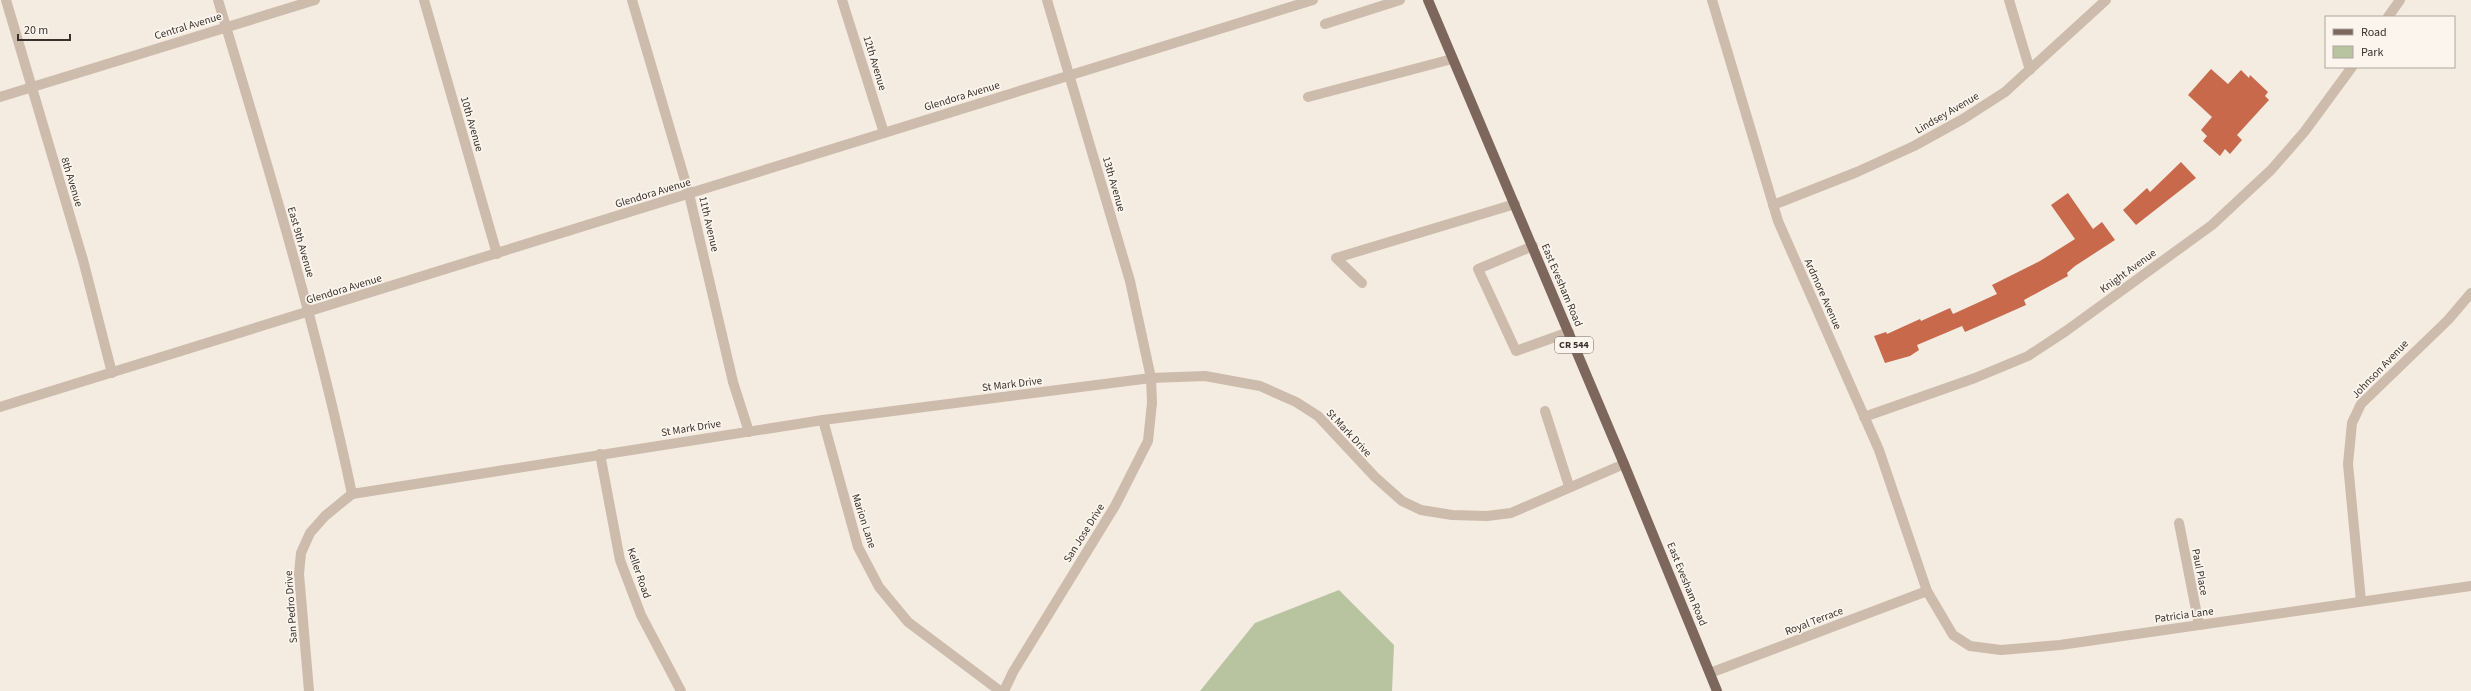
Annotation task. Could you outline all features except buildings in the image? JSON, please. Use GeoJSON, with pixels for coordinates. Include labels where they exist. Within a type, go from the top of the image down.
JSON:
{"type":"FeatureCollection","features":[{"type":"Feature","properties":{"kind":"main road","name":"East Evesham Road"},"geometry":{"type":"LineString","coordinates":[[1428,0],[1569,332],[1717,691]]}},
{"type":"Feature","properties":{"kind":"street","name":"8th Avenue"},"geometry":{"type":"LineString","coordinates":[[6,0],[83,260],[112,373]]}},
{"type":"Feature","properties":{"kind":"street","name":"East 9th Avenue"},"geometry":{"type":"LineString","coordinates":[[218,0],[309,312],[338,426],[352,494]]}},
{"type":"Feature","properties":{"kind":"street","name":"Central Avenue"},"geometry":{"type":"LineString","coordinates":[[0,97],[315,0]]}},
{"type":"Feature","properties":{"kind":"street","name":"10th Avenue"},"geometry":{"type":"LineString","coordinates":[[424,0],[497,254]]}},
{"type":"Feature","properties":{"kind":"street","name":"11th Avenue"},"geometry":{"type":"LineString","coordinates":[[632,0],[689,194],[733,382],[749,432]]}},
{"type":"Feature","properties":{"kind":"street","name":"12th Avenue"},"geometry":{"type":"LineString","coordinates":[[842,0],[884,133]]}},
{"type":"Feature","properties":{"kind":"street","name":"13th Avenue"},"geometry":{"type":"LineString","coordinates":[[1047,0],[1130,282],[1151,378]]}},
{"type":"Feature","properties":{"kind":"street","name":"Glendora Avenue"},"geometry":{"type":"LineString","coordinates":[[0,407],[1313,0]]}},
{"type":"Feature","properties":{"kind":"street"},"geometry":{"type":"LineString","coordinates":[[1325,24],[1400,0]]}},
{"type":"Feature","properties":{"kind":"street","name":"Ardmore Avenue"},"geometry":{"type":"LineString","coordinates":[[1712,0],[1778,221],[1879,450],[1927,591]]}},
{"type":"Feature","properties":{"kind":"street"},"geometry":{"type":"LineString","coordinates":[[2009,0],[2030,70]]}},
{"type":"Feature","properties":{"kind":"street","name":"Lindsey Avenue"},"geometry":{"type":"LineString","coordinates":[[1774,205],[1857,172],[1914,146],[1963,120],[2005,92],[2106,0]]}},
{"type":"Feature","properties":{"kind":"street"},"geometry":{"type":"LineString","coordinates":[[2389,16],[2400,0]]}},
{"type":"Feature","properties":{"kind":"street"},"geometry":{"type":"LineString","coordinates":[[1308,97],[1452,59]]}},
{"type":"Feature","properties":{"kind":"street","name":"Knight Avenue"},"geometry":{"type":"LineString","coordinates":[[1864,417],[2028,356],[2066,331],[2212,224],[2271,170],[2305,131],[2351,68]]}},
{"type":"Feature","properties":{"kind":"street"},"geometry":{"type":"LineString","coordinates":[[1362,283],[1336,258],[1515,204]]}},
{"type":"Feature","properties":{"kind":"street"},"geometry":{"type":"LineString","coordinates":[[1533,246],[1478,269],[1516,351],[1569,332]]}},
{"type":"Feature","properties":{"kind":"street","name":"Johnson Avenue"},"geometry":{"type":"LineString","coordinates":[[2361,601],[2348,464],[2352,423],[2361,404],[2388,375],[2448,320],[2471,293]]}},
{"type":"Feature","properties":{"kind":"street","name":"St Mark Drive"},"geometry":{"type":"LineString","coordinates":[[352,494],[823,420],[1151,378],[1205,376],[1260,386],[1296,402],[1318,416],[1385,487],[1402,501],[1421,510],[1452,515],[1487,516],[1511,513],[1569,486],[1624,464]]}},
{"type":"Feature","properties":{"kind":"street","name":"San Jose Drive"},"geometry":{"type":"LineString","coordinates":[[1004,691],[1013,672],[1115,506],[1148,440],[1152,403],[1151,378]]}},
{"type":"Feature","properties":{"kind":"street"},"geometry":{"type":"LineString","coordinates":[[1545,410],[1569,486]]}},
{"type":"Feature","properties":{"kind":"street","name":"Marion Lane"},"geometry":{"type":"LineString","coordinates":[[823,420],[858,547],[879,587],[908,622],[1000,691]]}},
{"type":"Feature","properties":{"kind":"street","name":"Keller Road"},"geometry":{"type":"LineString","coordinates":[[600,454],[620,560],[641,615],[681,691]]}},
{"type":"Feature","properties":{"kind":"street","name":"San Pedro Drive"},"geometry":{"type":"LineString","coordinates":[[309,691],[300,574],[301,554],[310,533],[325,516],[352,494]]}},
{"type":"Feature","properties":{"kind":"street","name":"Paul Place"},"geometry":{"type":"LineString","coordinates":[[2179,523],[2199,625]]}},
{"type":"Feature","properties":{"kind":"street","name":"Patricia Lane"},"geometry":{"type":"LineString","coordinates":[[1927,591],[1953,635],[1970,646],[2001,650],[2060,645],[2471,586]]}},
{"type":"Feature","properties":{"kind":"street","name":"Royal Terrace"},"geometry":{"type":"LineString","coordinates":[[1710,673],[1927,591]]}},
{"type":"Feature","properties":{"kind":"green space"},"geometry":{"type":"Polygon","coordinates":[[[1339,590],[1394,645],[1392,691],[1200,691],[1255,623],[1339,590]]]}}]}
